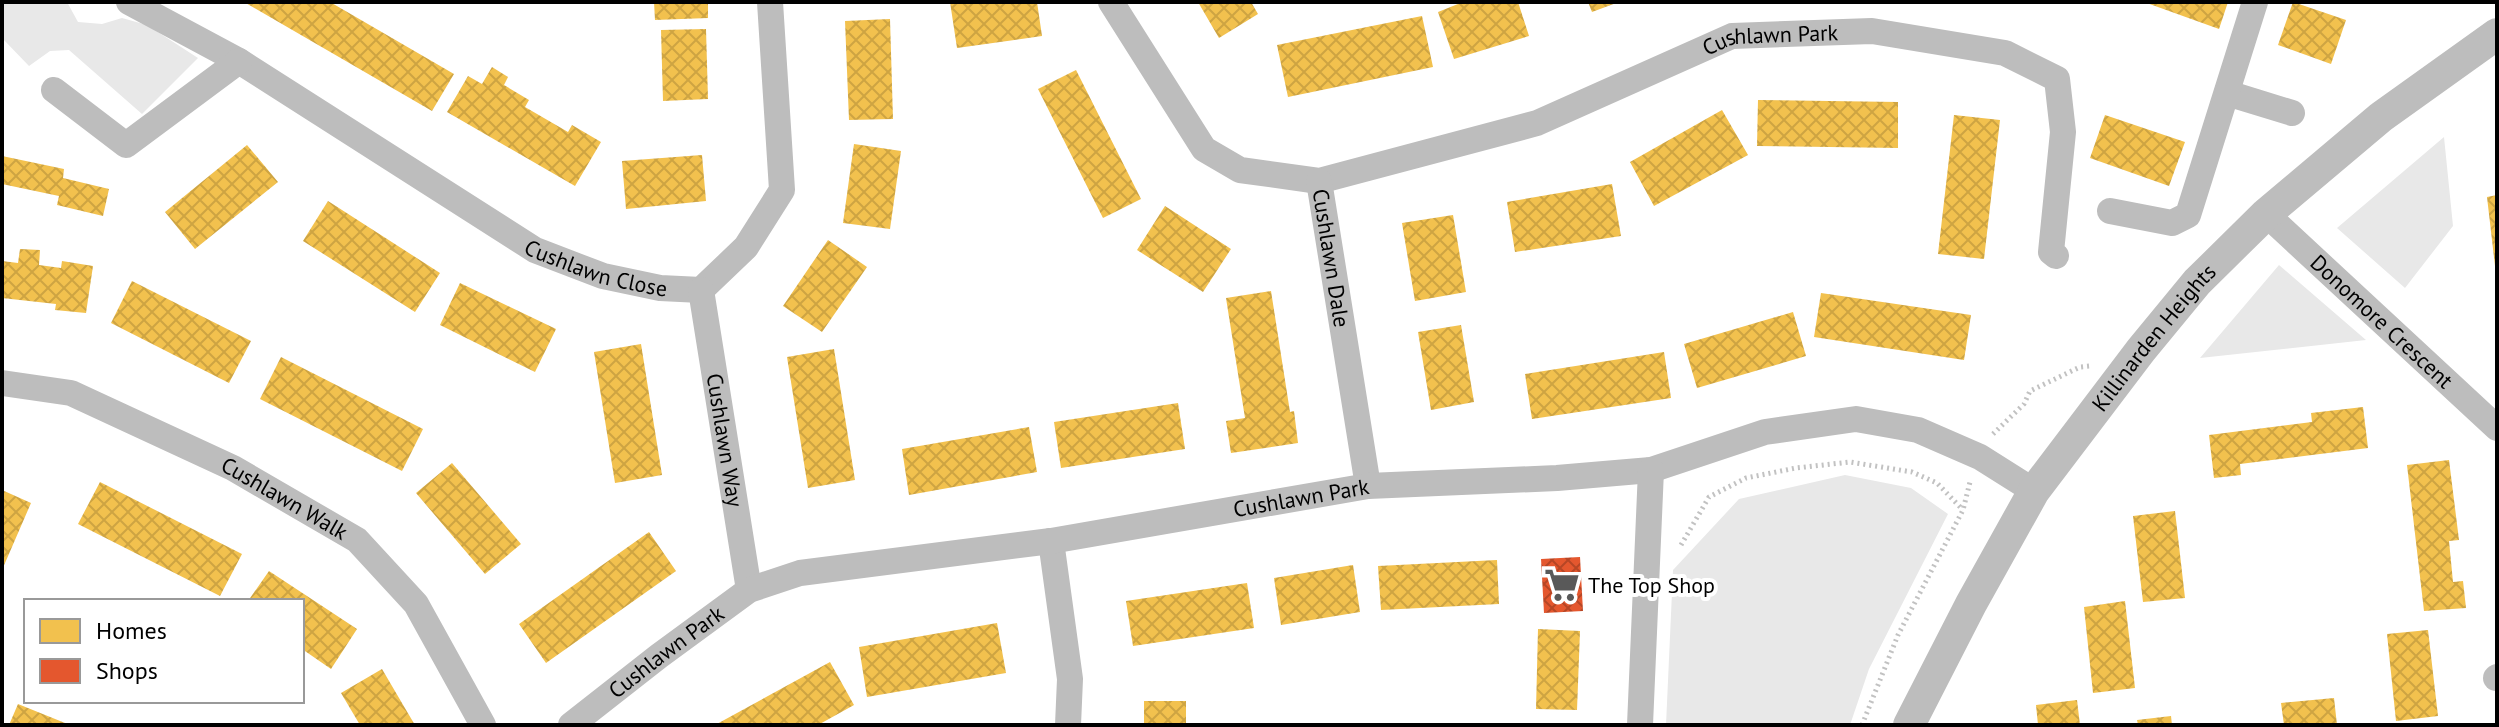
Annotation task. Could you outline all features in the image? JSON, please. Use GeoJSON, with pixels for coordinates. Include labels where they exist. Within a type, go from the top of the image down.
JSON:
{"type":"FeatureCollection","features":[{"type":"Feature","properties":{"kind":"street","name":"Cushlawn Close"},"geometry":{"type":"LineString","coordinates":[[129,2],[239,61],[535,250],[603,276],[660,288],[701,290],[746,247],[782,190],[770,7]]}},
{"type":"Feature","properties":{"kind":"street","name":"Cushlawn Dale"},"geometry":{"type":"LineString","coordinates":[[1111,2],[1204,149],[1240,170],[1319,181],[1368,486]]}},
{"type":"Feature","properties":{"kind":"street"},"geometry":{"type":"LineString","coordinates":[[2110,211],[2172,223],[2188,215],[2255,2]]}},
{"type":"Feature","properties":{"kind":"street","name":"Cushlawn Park"},"geometry":{"type":"LineString","coordinates":[[1319,181],[1537,123],[1732,36],[1872,31],[2005,53],[2057,79],[2063,132],[2051,252],[2056,256]]}},
{"type":"Feature","properties":{"kind":"street","name":"Killinarden Heights"},"geometry":{"type":"LineString","coordinates":[[1909,725],[2034,491],[2197,282],[2266,214],[2381,117],[2497,34]]}},
{"type":"Feature","properties":{"kind":"street"},"geometry":{"type":"LineString","coordinates":[[54,90],[126,145],[239,61]]}},
{"type":"Feature","properties":{"kind":"street"},"geometry":{"type":"LineString","coordinates":[[2227,93],[2292,113]]}},
{"type":"Feature","properties":{"kind":"street","name":"Donomore Crescent"},"geometry":{"type":"LineString","coordinates":[[2266,214],[2497,428]]}},
{"type":"Feature","properties":{"kind":"street","name":"Cushlawn Way"},"geometry":{"type":"LineString","coordinates":[[701,290],[749,590]]}},
{"type":"Feature","properties":{"kind":"street","name":"Cushlawn Walk"},"geometry":{"type":"LineString","coordinates":[[2,383],[71,393],[233,468],[357,540],[416,604],[483,725]]}},
{"type":"Feature","properties":{"kind":"street","name":"Cushlawn Park"},"geometry":{"type":"LineString","coordinates":[[571,725],[749,590],[800,573],[1051,541],[1368,486],[1557,478],[1651,470],[1765,432],[1856,419],[1918,430],[1980,457],[2034,491]]}},
{"type":"Feature","properties":{"kind":"street"},"geometry":{"type":"LineString","coordinates":[[1640,725],[1651,470]]}},
{"type":"Feature","properties":{"kind":"street"},"geometry":{"type":"LineString","coordinates":[[1051,541],[1070,679],[1068,725]]}},
{"type":"Feature","properties":{"kind":"path"},"geometry":{"type":"LineString","coordinates":[[1989,438],[2024,404],[2030,391],[2080,367]]}},
{"type":"Feature","properties":{"kind":"path"},"geometry":{"type":"LineString","coordinates":[[1681,545],[1709,497],[1746,478],[1796,468],[1850,462],[1912,472],[1937,483],[1963,510]]}},
{"type":"Feature","properties":{"kind":"path"},"geometry":{"type":"LineString","coordinates":[[1862,725],[1898,635],[1963,510],[1973,470]]}},
{"type":"Feature","properties":{"kind":"shaded area"},"geometry":{"type":"Polygon","coordinates":[[[2,2],[67,2],[78,22],[102,24],[122,18],[147,25],[198,58],[142,114],[69,50],[50,51],[29,66],[2,38],[2,2]]]}},
{"type":"Feature","properties":{"kind":"shaded area"},"geometry":{"type":"Polygon","coordinates":[[[2444,137],[2453,226],[2405,288],[2337,228],[2444,137]]]}},
{"type":"Feature","properties":{"kind":"shaded area"},"geometry":{"type":"Polygon","coordinates":[[[2279,265],[2366,340],[2200,358],[2279,265]]]}},
{"type":"Feature","properties":{"kind":"shaded area"},"geometry":{"type":"Polygon","coordinates":[[[1845,475],[1911,488],[1948,514],[1869,669],[1850,725],[1666,725],[1673,570],[1739,499],[1845,475]]]}},
{"type":"Feature","properties":{"kind":"building: Homes"},"geometry":{"type":"Polygon","coordinates":[[[244,2],[330,2],[454,74],[432,111],[244,2]]]}},
{"type":"Feature","properties":{"kind":"building: Homes"},"geometry":{"type":"Polygon","coordinates":[[[654,2],[708,2],[708,18],[655,20],[654,2]]]}},
{"type":"Feature","properties":{"kind":"building: Homes"},"geometry":{"type":"Polygon","coordinates":[[[950,2],[1037,2],[1042,36],[957,48],[950,2]]]}},
{"type":"Feature","properties":{"kind":"building: Homes"},"geometry":{"type":"Polygon","coordinates":[[[1198,2],[1251,2],[1258,14],[1219,38],[1198,2]]]}},
{"type":"Feature","properties":{"kind":"building: Homes"},"geometry":{"type":"Polygon","coordinates":[[[1463,2],[1518,2],[1529,36],[1454,59],[1438,12],[1463,2]]]}},
{"type":"Feature","properties":{"kind":"building: Homes"},"geometry":{"type":"Polygon","coordinates":[[[1588,2],[1619,2],[1592,12],[1588,2]]]}},
{"type":"Feature","properties":{"kind":"building: Homes"},"geometry":{"type":"Polygon","coordinates":[[[2144,2],[2228,2],[2219,29],[2144,2]]]}},
{"type":"Feature","properties":{"kind":"building: Homes"},"geometry":{"type":"Polygon","coordinates":[[[2293,2],[2346,20],[2331,64],[2278,45],[2293,2]]]}},
{"type":"Feature","properties":{"kind":"building: Homes"},"geometry":{"type":"Polygon","coordinates":[[[1422,16],[1433,67],[1288,97],[1277,45],[1422,16]]]}},
{"type":"Feature","properties":{"kind":"building: Homes"},"geometry":{"type":"Polygon","coordinates":[[[890,19],[893,119],[849,120],[845,21],[890,19]]]}},
{"type":"Feature","properties":{"kind":"building: Homes"},"geometry":{"type":"Polygon","coordinates":[[[706,29],[708,99],[663,101],[661,30],[706,29]]]}},
{"type":"Feature","properties":{"kind":"building: Homes"},"geometry":{"type":"Polygon","coordinates":[[[492,67],[508,77],[504,85],[529,100],[525,107],[568,132],[572,125],[601,142],[575,186],[447,112],[468,76],[482,84],[492,67]]]}},
{"type":"Feature","properties":{"kind":"building: Homes"},"geometry":{"type":"Polygon","coordinates":[[[1076,70],[1141,199],[1103,218],[1038,89],[1076,70]]]}},
{"type":"Feature","properties":{"kind":"building: Homes"},"geometry":{"type":"Polygon","coordinates":[[[1758,100],[1898,102],[1898,148],[1757,146],[1758,100]]]}},
{"type":"Feature","properties":{"kind":"building: Homes"},"geometry":{"type":"Polygon","coordinates":[[[1722,110],[1748,155],[1654,206],[1630,162],[1722,110]]]}},
{"type":"Feature","properties":{"kind":"building: Homes"},"geometry":{"type":"Polygon","coordinates":[[[1954,115],[2000,120],[1984,259],[1938,254],[1954,115]]]}},
{"type":"Feature","properties":{"kind":"building: Homes"},"geometry":{"type":"Polygon","coordinates":[[[2105,115],[2185,142],[2169,186],[2090,158],[2105,115]]]}},
{"type":"Feature","properties":{"kind":"building: Homes"},"geometry":{"type":"Polygon","coordinates":[[[854,144],[901,151],[890,229],[843,223],[854,144]]]}},
{"type":"Feature","properties":{"kind":"building: Homes"},"geometry":{"type":"Polygon","coordinates":[[[247,145],[278,182],[195,249],[165,212],[247,145]]]}},
{"type":"Feature","properties":{"kind":"building: Homes"},"geometry":{"type":"Polygon","coordinates":[[[702,155],[706,201],[626,209],[622,161],[702,155]]]}},
{"type":"Feature","properties":{"kind":"building: Homes"},"geometry":{"type":"Polygon","coordinates":[[[2,156],[64,169],[63,178],[109,189],[103,216],[57,205],[59,196],[2,184],[2,156]]]}},
{"type":"Feature","properties":{"kind":"building: Homes"},"geometry":{"type":"Polygon","coordinates":[[[1612,184],[1621,236],[1515,252],[1507,202],[1612,184]]]}},
{"type":"Feature","properties":{"kind":"building: Homes"},"geometry":{"type":"Polygon","coordinates":[[[2497,195],[2497,266],[2495,266],[2487,197],[2497,195]]]}},
{"type":"Feature","properties":{"kind":"building: Homes"},"geometry":{"type":"Polygon","coordinates":[[[328,201],[440,273],[415,312],[303,241],[328,201]]]}},
{"type":"Feature","properties":{"kind":"building: Homes"},"geometry":{"type":"Polygon","coordinates":[[[1165,206],[1231,249],[1203,292],[1137,250],[1165,206]]]}},
{"type":"Feature","properties":{"kind":"building: Homes"},"geometry":{"type":"Polygon","coordinates":[[[1453,215],[1466,292],[1415,301],[1402,223],[1453,215]]]}},
{"type":"Feature","properties":{"kind":"building: Homes"},"geometry":{"type":"Polygon","coordinates":[[[828,240],[867,267],[822,332],[783,306],[828,240]]]}},
{"type":"Feature","properties":{"kind":"building: Homes"},"geometry":{"type":"Polygon","coordinates":[[[20,249],[40,250],[39,265],[61,268],[62,261],[93,266],[86,313],[55,310],[56,304],[2,298],[2,261],[18,263],[20,249]]]}},
{"type":"Feature","properties":{"kind":"building: Homes"},"geometry":{"type":"Polygon","coordinates":[[[132,281],[251,341],[229,383],[111,323],[132,281]]]}},
{"type":"Feature","properties":{"kind":"building: Homes"},"geometry":{"type":"Polygon","coordinates":[[[460,283],[556,329],[535,372],[440,325],[460,283]]]}},
{"type":"Feature","properties":{"kind":"building: Homes"},"geometry":{"type":"Polygon","coordinates":[[[1271,291],[1290,412],[1294,411],[1298,443],[1231,453],[1226,421],[1245,418],[1226,298],[1271,291]]]}},
{"type":"Feature","properties":{"kind":"building: Homes"},"geometry":{"type":"Polygon","coordinates":[[[1821,293],[1971,315],[1964,360],[1814,337],[1821,293]]]}},
{"type":"Feature","properties":{"kind":"building: Homes"},"geometry":{"type":"Polygon","coordinates":[[[1793,312],[1806,356],[1697,388],[1684,344],[1793,312]]]}},
{"type":"Feature","properties":{"kind":"building: Homes"},"geometry":{"type":"Polygon","coordinates":[[[1461,325],[1474,402],[1431,410],[1418,332],[1461,325]]]}},
{"type":"Feature","properties":{"kind":"building: Homes"},"geometry":{"type":"Polygon","coordinates":[[[641,344],[662,475],[615,483],[594,352],[641,344]]]}},
{"type":"Feature","properties":{"kind":"building: Homes"},"geometry":{"type":"Polygon","coordinates":[[[834,349],[855,480],[808,488],[787,357],[834,349]]]}},
{"type":"Feature","properties":{"kind":"building: Homes"},"geometry":{"type":"Polygon","coordinates":[[[1664,352],[1671,398],[1532,419],[1525,374],[1664,352]]]}},
{"type":"Feature","properties":{"kind":"building: Homes"},"geometry":{"type":"Polygon","coordinates":[[[281,357],[423,429],[402,471],[260,399],[281,357]]]}},
{"type":"Feature","properties":{"kind":"building: Homes"},"geometry":{"type":"Polygon","coordinates":[[[1178,403],[1185,449],[1061,468],[1054,422],[1178,403]]]}},
{"type":"Feature","properties":{"kind":"building: Homes"},"geometry":{"type":"Polygon","coordinates":[[[2363,407],[2368,448],[2240,464],[2241,475],[2214,478],[2209,435],[2312,422],[2311,413],[2363,407]]]}},
{"type":"Feature","properties":{"kind":"building: Homes"},"geometry":{"type":"Polygon","coordinates":[[[1029,427],[1037,472],[909,495],[902,449],[1029,427]]]}},
{"type":"Feature","properties":{"kind":"building: Homes"},"geometry":{"type":"Polygon","coordinates":[[[2449,460],[2459,540],[2449,541],[2453,582],[2463,581],[2466,608],[2424,611],[2407,465],[2449,460]]]}},
{"type":"Feature","properties":{"kind":"building: Homes"},"geometry":{"type":"Polygon","coordinates":[[[452,463],[521,544],[485,574],[416,493],[452,463]]]}},
{"type":"Feature","properties":{"kind":"building: Homes"},"geometry":{"type":"Polygon","coordinates":[[[100,482],[242,554],[220,596],[78,524],[100,482]]]}},
{"type":"Feature","properties":{"kind":"building: Homes"},"geometry":{"type":"Polygon","coordinates":[[[2,490],[31,503],[2,570],[2,490]]]}},
{"type":"Feature","properties":{"kind":"building: Homes"},"geometry":{"type":"Polygon","coordinates":[[[2175,511],[2185,598],[2143,602],[2133,516],[2175,511]]]}},
{"type":"Feature","properties":{"kind":"building: Homes"},"geometry":{"type":"Polygon","coordinates":[[[649,532],[676,571],[546,663],[519,624],[649,532]]]}},
{"type":"Feature","properties":{"kind":"building: Homes"},"geometry":{"type":"Polygon","coordinates":[[[1497,560],[1499,604],[1381,610],[1378,566],[1497,560]]]}},
{"type":"Feature","properties":{"kind":"building: Homes"},"geometry":{"type":"Polygon","coordinates":[[[1353,565],[1360,612],[1281,625],[1274,578],[1353,565]]]}},
{"type":"Feature","properties":{"kind":"building: Homes"},"geometry":{"type":"Polygon","coordinates":[[[269,571],[357,629],[331,669],[304,650],[304,599],[249,599],[269,571]]]}},
{"type":"Feature","properties":{"kind":"building: Homes"},"geometry":{"type":"Polygon","coordinates":[[[1247,583],[1254,628],[1133,646],[1126,601],[1247,583]]]}},
{"type":"Feature","properties":{"kind":"building: Homes"},"geometry":{"type":"Polygon","coordinates":[[[2125,601],[2135,688],[2093,693],[2084,607],[2125,601]]]}},
{"type":"Feature","properties":{"kind":"building: Homes"},"geometry":{"type":"Polygon","coordinates":[[[997,623],[1006,673],[867,697],[859,647],[997,623]]]}},
{"type":"Feature","properties":{"kind":"building: Homes"},"geometry":{"type":"Polygon","coordinates":[[[1538,629],[1580,631],[1577,710],[1536,709],[1538,629]]]}},
{"type":"Feature","properties":{"kind":"building: Homes"},"geometry":{"type":"Polygon","coordinates":[[[2428,630],[2438,716],[2396,721],[2387,634],[2428,630]]]}},
{"type":"Feature","properties":{"kind":"building: Homes"},"geometry":{"type":"Polygon","coordinates":[[[830,662],[854,705],[818,725],[715,725],[830,662]]]}},
{"type":"Feature","properties":{"kind":"building: Homes"},"geometry":{"type":"Polygon","coordinates":[[[382,669],[415,725],[360,725],[341,693],[382,669]]]}},
{"type":"Feature","properties":{"kind":"building: Homes"},"geometry":{"type":"Polygon","coordinates":[[[2334,698],[2337,725],[2284,725],[2281,703],[2334,698]]]}},
{"type":"Feature","properties":{"kind":"building: Homes"},"geometry":{"type":"Polygon","coordinates":[[[2077,700],[2080,725],[2038,725],[2036,705],[2077,700]]]}},
{"type":"Feature","properties":{"kind":"building: Homes"},"geometry":{"type":"Polygon","coordinates":[[[1144,701],[1186,701],[1186,725],[1144,725],[1144,701]]]}},
{"type":"Feature","properties":{"kind":"building: Homes"},"geometry":{"type":"Polygon","coordinates":[[[18,704],[70,725],[9,725],[18,704]]]}},
{"type":"Feature","properties":{"kind":"building: Homes"},"geometry":{"type":"Polygon","coordinates":[[[2171,716],[2172,725],[2138,725],[2137,720],[2171,716]]]}},
{"type":"Feature","properties":{"kind":"building: Shops","name":"The Top Shop"},"geometry":{"type":"Polygon","coordinates":[[[1580,557],[1583,611],[1544,613],[1541,559],[1580,557]]]}},
{"type":"Feature","properties":{"kind":"place","name":"The Top Shop"},"geometry":{"type":"Point","coordinates":[1562,585]}}]}
